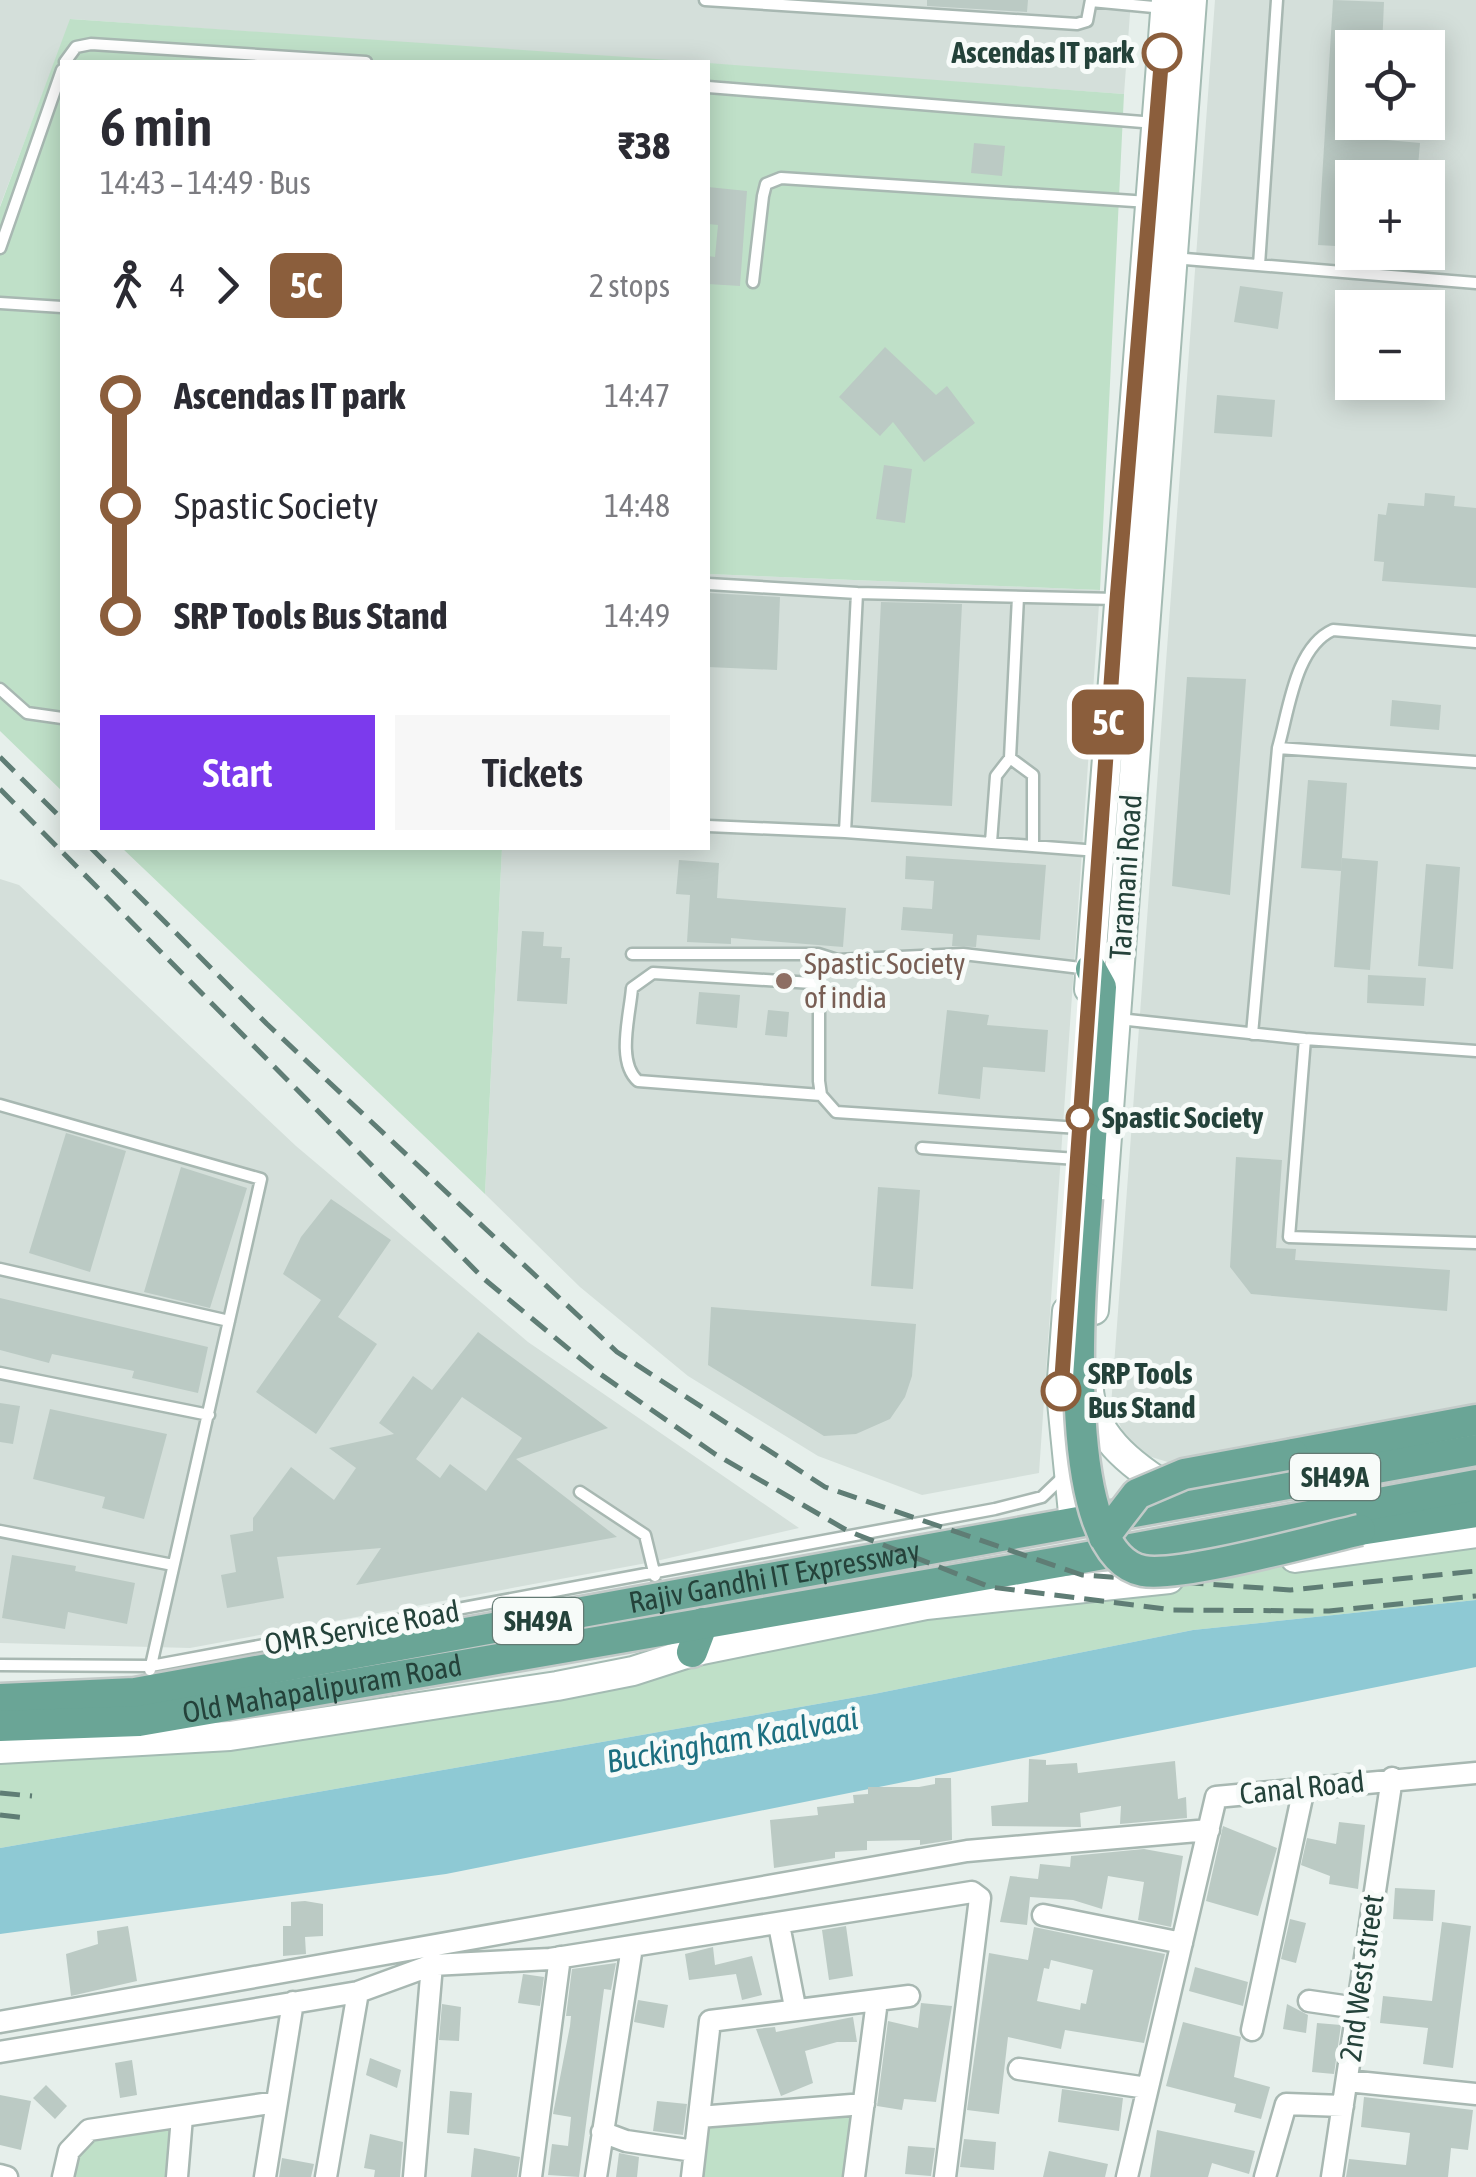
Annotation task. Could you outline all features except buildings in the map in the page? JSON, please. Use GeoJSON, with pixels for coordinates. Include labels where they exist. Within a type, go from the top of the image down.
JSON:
{"type":"FeatureCollection","features":[{"type":"Feature","properties":{"kind":"main road"},"geometry":{"type":"LineString","coordinates":[[1091,969],[1102,987],[1077,1392],[1085,1468],[1104,1537],[1122,1562],[1156,1572],[1360,1530],[1476,1512]]}},
{"type":"Feature","properties":{"kind":"main road"},"geometry":{"type":"LineString","coordinates":[[1104,1537],[1137,1494],[1184,1474],[1476,1420]]}},
{"type":"Feature","properties":{"kind":"main road","name":"SH49A"},"geometry":{"type":"LineString","coordinates":[[1194,1503],[1476,1450]]}},
{"type":"Feature","properties":{"kind":"main road","name":"Old Mahapalipuram Road"},"geometry":{"type":"LineString","coordinates":[[0,1726],[139,1722],[651,1632],[697,1637],[1476,1485]]}},
{"type":"Feature","properties":{"kind":"main road","name":"Rajiv Gandhi IT Expressway"},"geometry":{"type":"LineString","coordinates":[[0,1699],[584,1613],[651,1589],[1194,1503]]}},
{"type":"Feature","properties":{"kind":"main road"},"geometry":{"type":"LineString","coordinates":[[651,1589],[651,1632]]}},
{"type":"Feature","properties":{"kind":"main road"},"geometry":{"type":"LineString","coordinates":[[584,1613],[590,1643]]}},
{"type":"Feature","properties":{"kind":"street","name":"Taramani Road"},"geometry":{"type":"LineString","coordinates":[[1074,1523],[1066,1474],[1061,1392],[1117,600],[1160,257],[1152,202],[1156,123],[1174,3]]}},
{"type":"Feature","properties":{"kind":"street","name":"Taramani Road"},"geometry":{"type":"LineString","coordinates":[[1132,1466],[1110,1442],[1088,1395],[1116,1018],[1174,3]]}},
{"type":"Feature","properties":{"kind":"street"},"geometry":{"type":"LineString","coordinates":[[1066,1474],[1132,1466],[1194,1503]]}},
{"type":"Feature","properties":{"kind":"street"},"geometry":{"type":"LineString","coordinates":[[0,1749],[230,1736],[633,1671],[697,1637],[926,1605],[1155,1582],[1476,1533]]}},
{"type":"Feature","properties":{"kind":"street","name":"Canal Road"},"geometry":{"type":"LineString","coordinates":[[1127,2177],[1216,1797],[1476,1773]]}},
{"type":"Feature","properties":{"kind":"street","name":"2nd West street"},"geometry":{"type":"LineString","coordinates":[[1332,2177],[1392,1778]]}},
{"type":"Feature","properties":{"kind":"street"},"geometry":{"type":"LineString","coordinates":[[1252,2030],[1304,1788]]}},
{"type":"Feature","properties":{"kind":"street"},"geometry":{"type":"LineString","coordinates":[[0,2022],[967,1852],[1209,1830]]}},
{"type":"Feature","properties":{"kind":"street"},"geometry":{"type":"LineString","coordinates":[[2,2051],[358,1992],[432,1965],[560,1957],[972,1892],[980,1898],[945,2177]]}},
{"type":"Feature","properties":{"kind":"street"},"geometry":{"type":"LineString","coordinates":[[1043,1915],[1182,1943]]}},
{"type":"Feature","properties":{"kind":"street"},"geometry":{"type":"LineString","coordinates":[[779,1924],[795,2008]]}},
{"type":"Feature","properties":{"kind":"street"},"geometry":{"type":"LineString","coordinates":[[596,2177],[632,1947]]}},
{"type":"Feature","properties":{"kind":"street"},"geometry":{"type":"LineString","coordinates":[[531,2177],[560,1957]]}},
{"type":"Feature","properties":{"kind":"street"},"geometry":{"type":"LineString","coordinates":[[414,2177],[432,1965]]}},
{"type":"Feature","properties":{"kind":"street"},"geometry":{"type":"LineString","coordinates":[[326,2177],[358,1992]]}},
{"type":"Feature","properties":{"kind":"street"},"geometry":{"type":"LineString","coordinates":[[692,2177],[710,2022],[908,1996]]}},
{"type":"Feature","properties":{"kind":"street"},"geometry":{"type":"LineString","coordinates":[[854,2177],[877,2001]]}},
{"type":"Feature","properties":{"kind":"street"},"geometry":{"type":"LineString","coordinates":[[1309,2001],[1358,2008]]}},
{"type":"Feature","properties":{"kind":"street"},"geometry":{"type":"LineString","coordinates":[[266,2177],[293,2002]]}},
{"type":"Feature","properties":{"kind":"street"},"geometry":{"type":"LineString","coordinates":[[1020,2068],[1147,2088]]}},
{"type":"Feature","properties":{"kind":"street"},"geometry":{"type":"LineString","coordinates":[[1346,2081],[1476,2094]]}},
{"type":"Feature","properties":{"kind":"street"},"geometry":{"type":"LineString","coordinates":[[63,2177],[69,2151],[89,2130],[277,2102]]}},
{"type":"Feature","properties":{"kind":"street"},"geometry":{"type":"LineString","coordinates":[[699,2116],[864,2104]]}},
{"type":"Feature","properties":{"kind":"street"},"geometry":{"type":"LineString","coordinates":[[1265,2177],[1286,2104],[1343,2106]]}},
{"type":"Feature","properties":{"kind":"street"},"geometry":{"type":"LineString","coordinates":[[177,2177],[182,2117]]}},
{"type":"Feature","properties":{"kind":"street"},"geometry":{"type":"LineString","coordinates":[[602,2132],[626,2141],[694,2151]]}},
{"type":"Feature","properties":{"kind":"street"},"geometry":{"type":"LineString","coordinates":[[0,2175],[8,2177]]}},
{"type":"Feature","properties":{"kind":"lane"},"geometry":{"type":"LineString","coordinates":[[704,0],[832,4],[884,14],[1078,24],[1087,21],[1091,1],[1174,3]]}},
{"type":"Feature","properties":{"kind":"lane"},"geometry":{"type":"LineString","coordinates":[[884,14],[885,0]]}},
{"type":"Feature","properties":{"kind":"lane"},"geometry":{"type":"LineString","coordinates":[[1259,265],[1277,0]]}},
{"type":"Feature","properties":{"kind":"lane"},"geometry":{"type":"LineString","coordinates":[[66,60],[76,47],[92,44],[336,60]]}},
{"type":"Feature","properties":{"kind":"lane"},"geometry":{"type":"LineString","coordinates":[[0,248],[60,76]]}},
{"type":"Feature","properties":{"kind":"lane"},"geometry":{"type":"LineString","coordinates":[[710,87],[1156,123]]}},
{"type":"Feature","properties":{"kind":"lane"},"geometry":{"type":"LineString","coordinates":[[753,282],[762,196],[766,184],[781,178],[1152,202]]}},
{"type":"Feature","properties":{"kind":"lane"},"geometry":{"type":"LineString","coordinates":[[1160,257],[1476,283]]}},
{"type":"Feature","properties":{"kind":"lane"},"geometry":{"type":"LineString","coordinates":[[0,303],[60,306]]}},
{"type":"Feature","properties":{"kind":"lane"},"geometry":{"type":"LineString","coordinates":[[710,584],[858,593],[1117,600]]}},
{"type":"Feature","properties":{"kind":"lane"},"geometry":{"type":"LineString","coordinates":[[845,832],[858,593]]}},
{"type":"Feature","properties":{"kind":"lane"},"geometry":{"type":"LineString","coordinates":[[991,842],[996,776],[1010,758],[1018,597]]}},
{"type":"Feature","properties":{"kind":"lane"},"geometry":{"type":"LineString","coordinates":[[1252,1034],[1278,748],[1306,656],[1318,637],[1334,630],[1476,642]]}},
{"type":"Feature","properties":{"kind":"lane"},"geometry":{"type":"LineString","coordinates":[[0,689],[28,713],[60,718]]}},
{"type":"Feature","properties":{"kind":"lane"},"geometry":{"type":"LineString","coordinates":[[1278,748],[1476,762]]}},
{"type":"Feature","properties":{"kind":"lane"},"geometry":{"type":"LineString","coordinates":[[1010,758],[1033,775],[1034,846]]}},
{"type":"Feature","properties":{"kind":"lane"},"geometry":{"type":"LineString","coordinates":[[710,826],[1099,851]]}},
{"type":"Feature","properties":{"kind":"lane"},"geometry":{"type":"LineString","coordinates":[[632,954],[818,954],[837,960],[963,954],[1091,969]]}},
{"type":"Feature","properties":{"kind":"lane"},"geometry":{"type":"LineString","coordinates":[[821,1094],[638,1080],[629,1072],[626,1060],[632,988],[653,973],[812,983],[819,992],[821,1094],[836,1112],[848,1116],[1080,1128]]}},
{"type":"Feature","properties":{"kind":"lane"},"geometry":{"type":"LineString","coordinates":[[1116,1018],[1305,1039],[1476,1050]]}},
{"type":"Feature","properties":{"kind":"lane"},"geometry":{"type":"LineString","coordinates":[[1305,1039],[1289,1237],[1476,1244]]}},
{"type":"Feature","properties":{"kind":"lane"},"geometry":{"type":"LineString","coordinates":[[0,1105],[261,1180],[149,1678]]}},
{"type":"Feature","properties":{"kind":"lane"},"geometry":{"type":"LineString","coordinates":[[922,1148],[1077,1159]]}},
{"type":"Feature","properties":{"kind":"lane"},"geometry":{"type":"LineString","coordinates":[[0,1269],[229,1321]]}},
{"type":"Feature","properties":{"kind":"lane"},"geometry":{"type":"LineString","coordinates":[[0,1372],[209,1415]]}},
{"type":"Feature","properties":{"kind":"lane","name":"OMR Service Road"},"geometry":{"type":"LineString","coordinates":[[0,1665],[149,1678],[651,1589],[1042,1497],[1066,1474]]}},
{"type":"Feature","properties":{"kind":"lane"},"geometry":{"type":"LineString","coordinates":[[580,1492],[645,1535],[651,1589]]}},
{"type":"Feature","properties":{"kind":"lane"},"geometry":{"type":"LineString","coordinates":[[0,1532],[173,1565]]}},
{"type":"Feature","properties":{"kind":"shaded area","name":"Ascendas IT park"},"geometry":{"type":"Polygon","coordinates":[[[0,0],[1131,0],[1124,94],[710,65],[710,60],[647,60],[71,19],[0,206],[0,0]]]}},
{"type":"Feature","properties":{"kind":"shaded area"},"geometry":{"type":"Polygon","coordinates":[[[1215,0],[1476,0],[1476,1405],[1171,1463],[1132,1451],[1111,1406],[1215,0]]]}},
{"type":"Feature","properties":{"kind":"shaded area"},"geometry":{"type":"Polygon","coordinates":[[[710,574],[1100,590],[1039,1473],[922,1495],[818,1456],[688,1376],[580,1287],[485,1194],[502,850],[710,850],[710,574]]]}},
{"type":"Feature","properties":{"kind":"shaded area"},"geometry":{"type":"Polygon","coordinates":[[[0,879],[19,885],[296,1146],[528,1342],[799,1528],[652,1562],[190,1648],[0,1643],[0,879]]]}},
{"type":"Feature","properties":{"kind":"green space"},"geometry":{"type":"Polygon","coordinates":[[[70,19],[671,60],[60,60],[60,789],[0,731],[0,207],[70,19]]]}},
{"type":"Feature","properties":{"kind":"green space"},"geometry":{"type":"Polygon","coordinates":[[[710,63],[1124,94],[1100,590],[710,574],[710,63]]]}},
{"type":"Feature","properties":{"kind":"green space"},"geometry":{"type":"Polygon","coordinates":[[[124,850],[502,850],[485,1194],[124,850]]]}},
{"type":"Feature","properties":{"kind":"green space"},"geometry":{"type":"Polygon","coordinates":[[[1476,1527],[1476,1600],[1193,1630],[874,1694],[0,1848],[0,1759],[735,1652],[980,1605],[1476,1527]]]}},
{"type":"Feature","properties":{"kind":"green space"},"geometry":{"type":"Polygon","coordinates":[[[857,2110],[849,2177],[700,2177],[707,2123],[857,2110]]]}},
{"type":"Feature","properties":{"kind":"green space"},"geometry":{"type":"Polygon","coordinates":[[[176,2124],[172,2177],[64,2177],[91,2134],[176,2124]]]}},
{"type":"Feature","properties":{"kind":"water","name":"Buckingham Kaalvaai"},"geometry":{"type":"Polygon","coordinates":[[[1476,1600],[1476,1667],[446,1874],[0,1934],[0,1848],[874,1694],[1193,1630],[1476,1600]]]}},
{"type":"Feature","properties":{"kind":"railway"},"geometry":{"type":"LineString","coordinates":[[0,757],[60,817]]}},
{"type":"Feature","properties":{"kind":"railway"},"geometry":{"type":"LineString","coordinates":[[0,789],[60,850]]}},
{"type":"Feature","properties":{"kind":"railway"},"geometry":{"type":"LineString","coordinates":[[60,850],[483,1278],[593,1369],[715,1454],[848,1531],[990,1587],[1173,1610],[1329,1611],[1476,1596]]}},
{"type":"Feature","properties":{"kind":"railway"},"geometry":{"type":"LineString","coordinates":[[93,850],[267,1024],[617,1352],[825,1487],[1082,1575],[1290,1590],[1476,1571]]}},
{"type":"Feature","properties":{"kind":"railway"},"geometry":{"type":"LineString","coordinates":[[0,1793],[32,1796]]}},
{"type":"Feature","properties":{"kind":"railway"},"geometry":{"type":"LineString","coordinates":[[0,1815],[26,1818]]}},
{"type":"Feature","properties":{"kind":"bus line","name":"5C"},"geometry":{"type":"LineString","coordinates":[[1061,1391],[1117,600],[1162,53]]}},
{"type":"Feature","properties":{"kind":"place","name":"Ascendas IT park"},"geometry":{"type":"Point","coordinates":[1162,53]}},
{"type":"Feature","properties":{"kind":"place","name":"Spastic Society of india"},"geometry":{"type":"Point","coordinates":[784,981]}},
{"type":"Feature","properties":{"kind":"place","name":"Spastic Society"},"geometry":{"type":"Point","coordinates":[1080,1118]}},
{"type":"Feature","properties":{"kind":"place","name":"SRP Tools Bus Stand"},"geometry":{"type":"Point","coordinates":[1061,1391]}}]}
